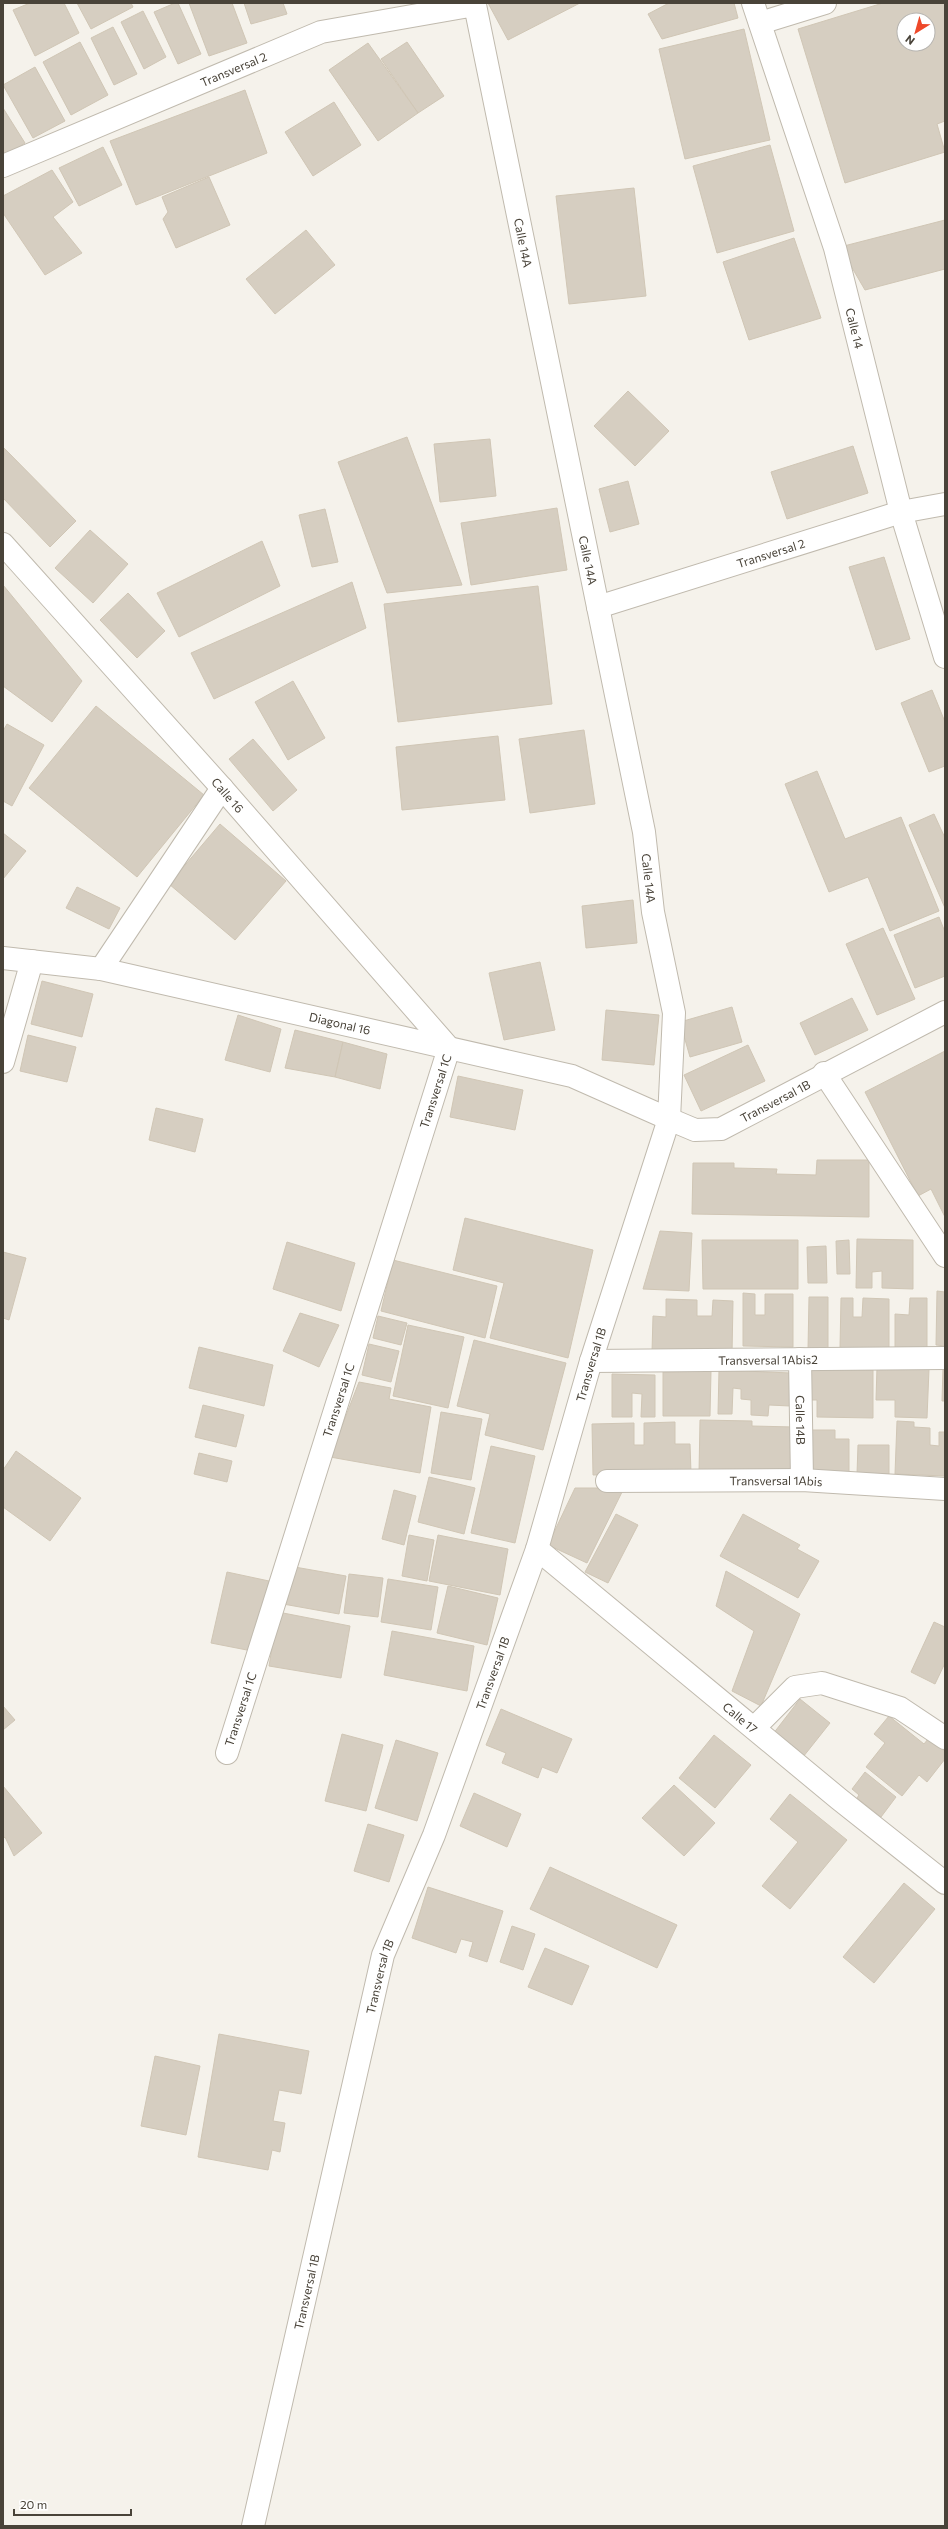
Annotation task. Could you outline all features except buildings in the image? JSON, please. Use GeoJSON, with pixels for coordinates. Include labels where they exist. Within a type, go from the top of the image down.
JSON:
{"type":"FeatureCollection","features":[{"type":"Feature","properties":{"kind":"street"},"geometry":{"type":"LineString","coordinates":[[756,13],[825,3]]}},
{"type":"Feature","properties":{"kind":"street","name":"Transversal 2"},"geometry":{"type":"LineString","coordinates":[[3,166],[321,32],[474,5]]}},
{"type":"Feature","properties":{"kind":"street","name":"Calle 14A"},"geometry":{"type":"LineString","coordinates":[[474,5],[644,832],[653,912],[674,1013],[669,1119]]}},
{"type":"Feature","properties":{"kind":"street","name":"Calle 14"},"geometry":{"type":"LineString","coordinates":[[756,13],[835,248],[901,512],[945,657]]}},
{"type":"Feature","properties":{"kind":"street","name":"Transversal 2"},"geometry":{"type":"LineString","coordinates":[[598,608],[901,512],[945,504]]}},
{"type":"Feature","properties":{"kind":"street","name":"Calle 16"},"geometry":{"type":"LineString","coordinates":[[3,544],[222,788],[449,1048]]}},
{"type":"Feature","properties":{"kind":"street"},"geometry":{"type":"LineString","coordinates":[[101,969],[222,788]]}},
{"type":"Feature","properties":{"kind":"street","name":"Diagonal 16"},"geometry":{"type":"LineString","coordinates":[[3,958],[101,969],[572,1076],[669,1119]]}},
{"type":"Feature","properties":{"kind":"street"},"geometry":{"type":"LineString","coordinates":[[3,1062],[32,961]]}},
{"type":"Feature","properties":{"kind":"street","name":"Transversal 1B"},"geometry":{"type":"LineString","coordinates":[[253,2526],[383,1955],[434,1835],[537,1549],[591,1361],[669,1119],[695,1130],[721,1129],[824,1073],[945,1012]]}},
{"type":"Feature","properties":{"kind":"street","name":"Transversal 1C"},"geometry":{"type":"LineString","coordinates":[[227,1753],[449,1048]]}},
{"type":"Feature","properties":{"kind":"street"},"geometry":{"type":"LineString","coordinates":[[824,1073],[945,1256]]}},
{"type":"Feature","properties":{"kind":"street","name":"Transversal 1Abis2"},"geometry":{"type":"LineString","coordinates":[[591,1361],[945,1358]]}},
{"type":"Feature","properties":{"kind":"street","name":"Calle 14B"},"geometry":{"type":"LineString","coordinates":[[800,1359],[802,1480]]}},
{"type":"Feature","properties":{"kind":"street","name":"Transversal 1Abis"},"geometry":{"type":"LineString","coordinates":[[607,1481],[802,1480],[945,1488]]}},
{"type":"Feature","properties":{"kind":"street","name":"Calle 17"},"geometry":{"type":"LineString","coordinates":[[537,1549],[945,1883]]}},
{"type":"Feature","properties":{"kind":"street"},"geometry":{"type":"LineString","coordinates":[[754,1728],[795,1687],[822,1683],[900,1708],[945,1738]]}}]}
